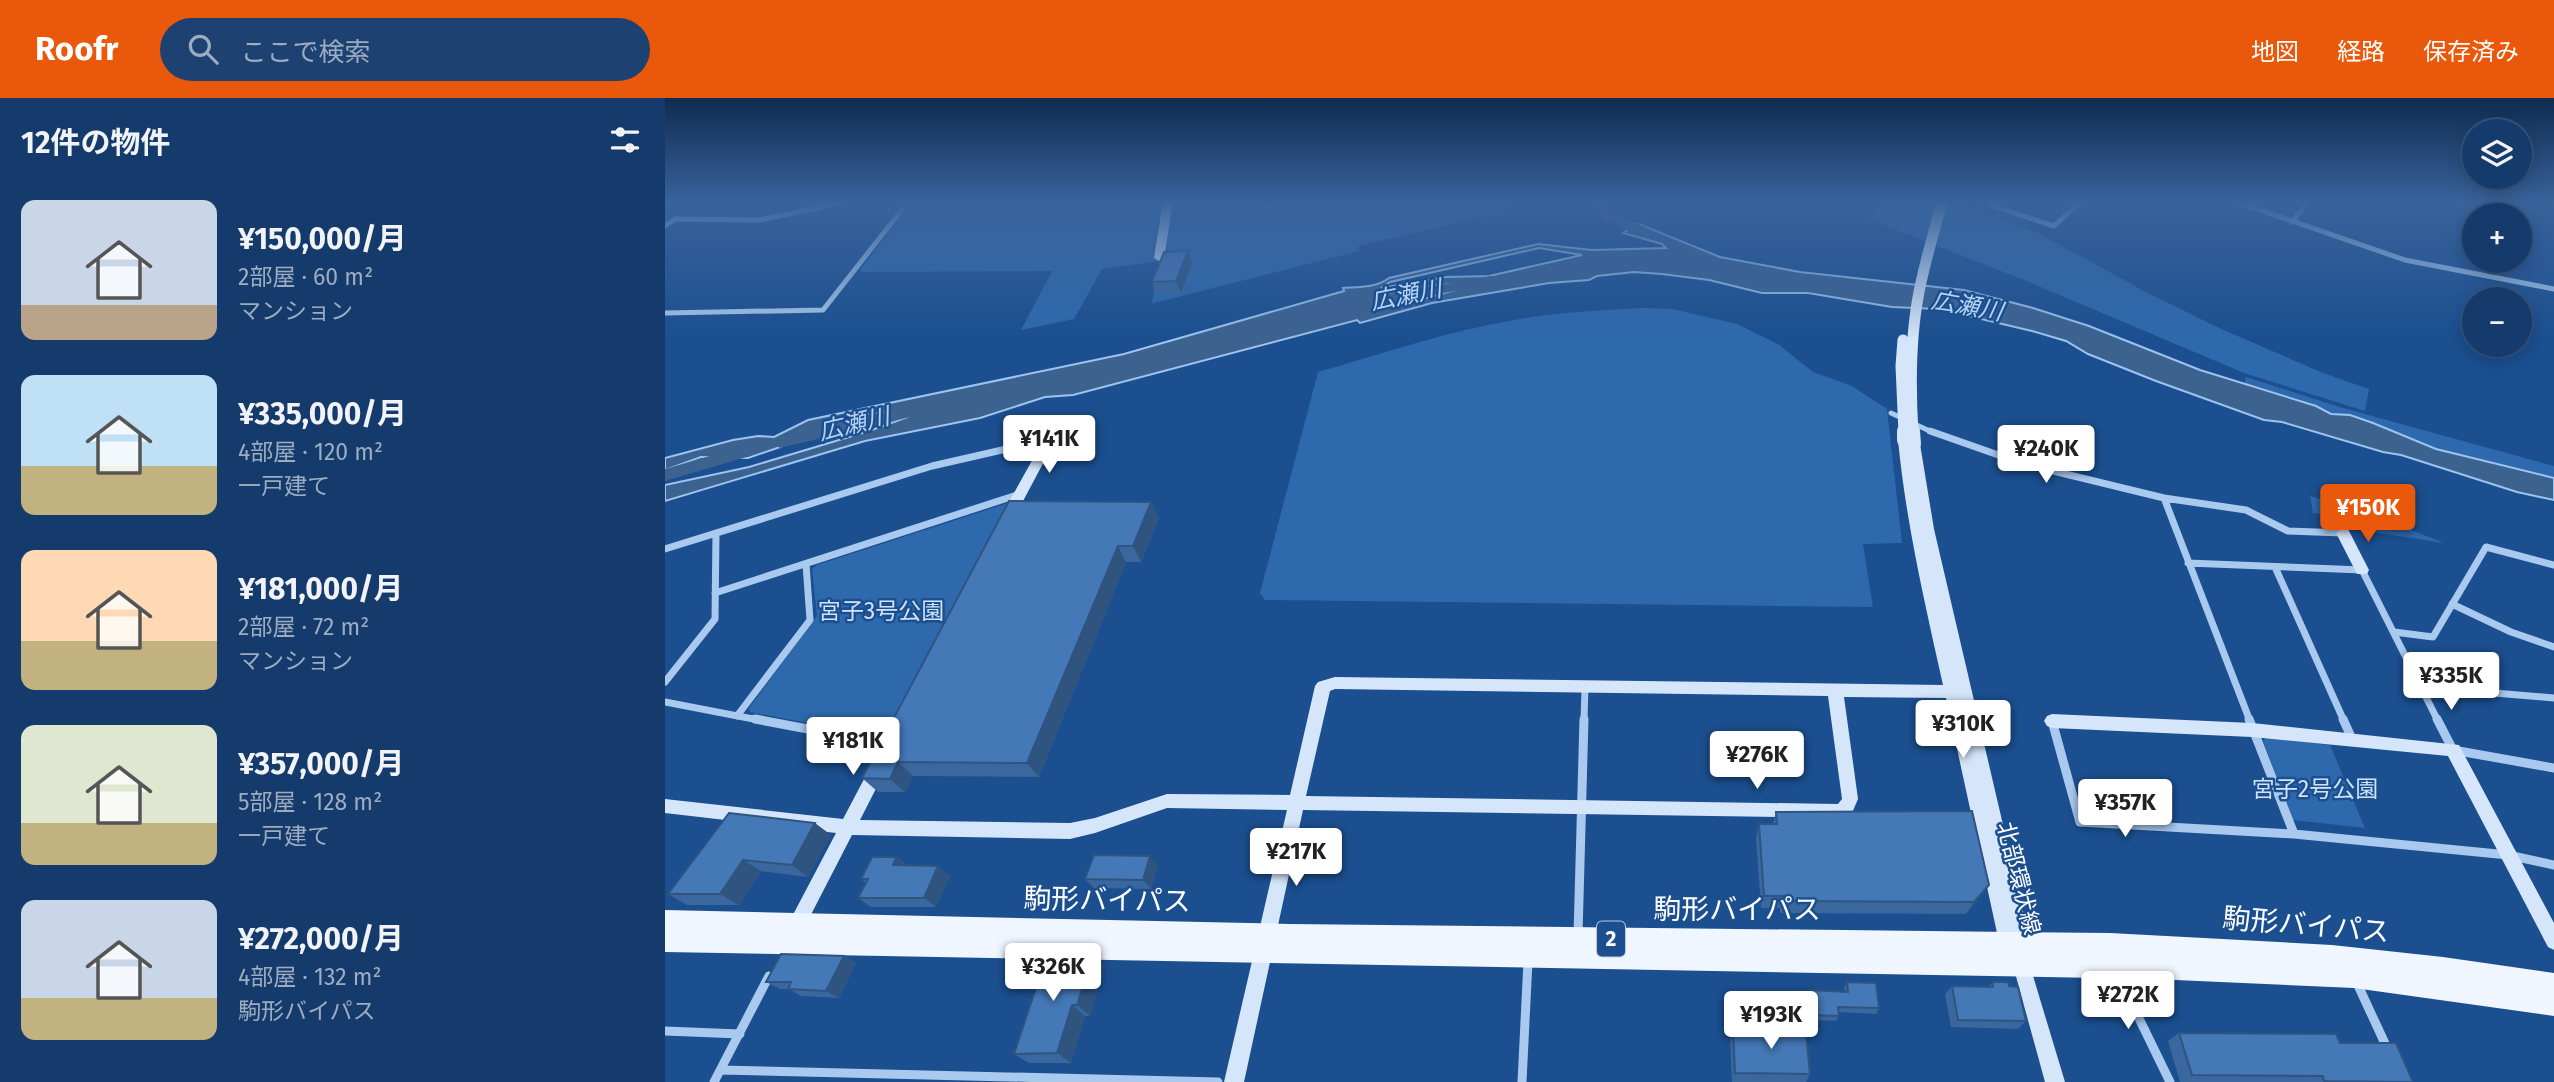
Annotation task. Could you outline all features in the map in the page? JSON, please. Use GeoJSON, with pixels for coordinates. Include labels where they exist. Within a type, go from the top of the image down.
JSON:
{"type":"FeatureCollection","features":[{"type":"Feature","properties":{"kind":"main road","name":"駒形バイパス"},"geometry":{"type":"LineString","coordinates":[[665,922],[797,924],[1528,957],[2254,949],[2348,957],[2554,984]]}},
{"type":"Feature","properties":{"kind":"main road","name":"駒形バイパス"},"geometry":{"type":"LineString","coordinates":[[665,941],[782,950],[1577,939],[2018,950],[2115,967],[2354,977],[2554,1004]]}},
{"type":"Feature","properties":{"kind":"street"},"geometry":{"type":"LineString","coordinates":[[665,313],[823,310],[872,248]]}},
{"type":"Feature","properties":{"kind":"street"},"geometry":{"type":"LineString","coordinates":[[1159,258],[1161,248]]}},
{"type":"Feature","properties":{"kind":"street","name":"北部環状線"},"geometry":{"type":"LineString","coordinates":[[1921,248],[1905,321],[1901,366],[1909,442],[1959,691],[2018,950],[2055,1082]]}},
{"type":"Feature","properties":{"kind":"street","name":"北部環状線"},"geometry":{"type":"LineString","coordinates":[[1909,442],[1914,324],[1930,248]]}},
{"type":"Feature","properties":{"kind":"street"},"geometry":{"type":"LineString","coordinates":[[2369,248],[2405,260],[2554,289]]}},
{"type":"Feature","properties":{"kind":"street"},"geometry":{"type":"LineString","coordinates":[[1891,413],[1925,430],[2039,470],[2164,498],[2246,510],[2288,531],[2343,533],[2554,941]]}},
{"type":"Feature","properties":{"kind":"street"},"geometry":{"type":"LineString","coordinates":[[1001,530],[1050,439]]}},
{"type":"Feature","properties":{"kind":"street"},"geometry":{"type":"LineString","coordinates":[[665,549],[932,466],[1050,439]]}},
{"type":"Feature","properties":{"kind":"street"},"geometry":{"type":"LineString","coordinates":[[715,593],[1020,494]]}},
{"type":"Feature","properties":{"kind":"street"},"geometry":{"type":"LineString","coordinates":[[2164,498],[2294,834]]}},
{"type":"Feature","properties":{"kind":"street"},"geometry":{"type":"LineString","coordinates":[[665,682],[713,624],[716,533]]}},
{"type":"Feature","properties":{"kind":"street"},"geometry":{"type":"LineString","coordinates":[[2394,632],[2433,637],[2486,547],[2554,565]]}},
{"type":"Feature","properties":{"kind":"street"},"geometry":{"type":"LineString","coordinates":[[2188,563],[2362,570]]}},
{"type":"Feature","properties":{"kind":"street"},"geometry":{"type":"LineString","coordinates":[[737,716],[810,620],[806,565]]}},
{"type":"Feature","properties":{"kind":"street"},"geometry":{"type":"LineString","coordinates":[[2275,567],[2352,740]]}},
{"type":"Feature","properties":{"kind":"street"},"geometry":{"type":"LineString","coordinates":[[2452,604],[2511,632],[2554,647]]}},
{"type":"Feature","properties":{"kind":"street"},"geometry":{"type":"LineString","coordinates":[[1234,1082],[1323,686],[1328,683],[1959,691]]}},
{"type":"Feature","properties":{"kind":"street"},"geometry":{"type":"LineString","coordinates":[[1577,939],[1585,686]]}},
{"type":"Feature","properties":{"kind":"street"},"geometry":{"type":"LineString","coordinates":[[2423,687],[2554,698]]}},
{"type":"Feature","properties":{"kind":"street"},"geometry":{"type":"LineString","coordinates":[[665,806],[846,827],[1070,831],[1100,826],[1145,806],[1167,801],[1843,810],[1850,799],[1835,689]]}},
{"type":"Feature","properties":{"kind":"street"},"geometry":{"type":"LineString","coordinates":[[665,702],[737,716],[894,739],[782,950]]}},
{"type":"Feature","properties":{"kind":"street"},"geometry":{"type":"LineString","coordinates":[[2554,768],[2453,750],[2252,730],[2052,721],[2080,822],[2294,834],[2508,855],[2554,864]]}},
{"type":"Feature","properties":{"kind":"street"},"geometry":{"type":"LineString","coordinates":[[1522,1082],[1528,957]]}},
{"type":"Feature","properties":{"kind":"street"},"geometry":{"type":"LineString","coordinates":[[714,1082],[774,967]]}},
{"type":"Feature","properties":{"kind":"street"},"geometry":{"type":"LineString","coordinates":[[2115,967],[2170,1082]]}},
{"type":"Feature","properties":{"kind":"street"},"geometry":{"type":"LineString","coordinates":[[2354,977],[2392,1058]]}},
{"type":"Feature","properties":{"kind":"street"},"geometry":{"type":"LineString","coordinates":[[665,1031],[740,1034]]}},
{"type":"Feature","properties":{"kind":"street"},"geometry":{"type":"LineString","coordinates":[[721,1070],[847,1077],[1217,1082]]}},
{"type":"Feature","properties":{"kind":"green space"},"geometry":{"type":"Polygon","coordinates":[[[877,248],[1358,248],[1359,251],[1152,303],[1159,261],[1102,269],[1074,319],[1021,330],[1052,271],[860,270],[877,248]]]}},
{"type":"Feature","properties":{"kind":"green space"},"geometry":{"type":"Polygon","coordinates":[[[1942,248],[2065,248],[2219,328],[2323,373],[2369,389],[2365,411],[2244,373],[1942,248]]]}},
{"type":"Feature","properties":{"kind":"green space"},"geometry":{"type":"Polygon","coordinates":[[[1672,309],[1737,324],[1778,344],[1813,372],[1852,386],[1887,409],[1902,543],[1863,544],[1873,607],[1265,600],[1260,593],[1318,372],[1418,342],[1494,324],[1566,313],[1672,309]]]}},
{"type":"Feature","properties":{"kind":"green space"},"geometry":{"type":"Polygon","coordinates":[[[2246,377],[2343,408],[2554,466],[2554,478],[2436,449],[2350,415],[2331,414],[2316,406],[2244,384],[2246,377]]]}},
{"type":"Feature","properties":{"kind":"green space"},"geometry":{"type":"Polygon","coordinates":[[[2310,496],[2391,518],[2391,523],[2313,513],[2310,496]]]}},
{"type":"Feature","properties":{"kind":"green space","name":"宮子3号公園"},"geometry":{"type":"Polygon","coordinates":[[[1005,504],[1010,505],[887,734],[881,737],[750,712],[749,708],[817,616],[812,569],[817,565],[1005,504]]]}},
{"type":"Feature","properties":{"kind":"green space"},"geometry":{"type":"Polygon","coordinates":[[[2356,525],[2406,528],[2444,543],[2346,528],[2356,525]]]}},
{"type":"Feature","properties":{"kind":"green space","name":"宮子2号公園"},"geometry":{"type":"Polygon","coordinates":[[[2267,737],[2330,745],[2365,828],[2293,820],[2263,741],[2267,737]]]}},
{"type":"Feature","properties":{"kind":"water"},"geometry":{"type":"Polygon","coordinates":[[[1521,248],[1698,248],[1720,257],[1800,272],[1964,290],[2033,308],[2089,326],[2200,370],[2316,406],[2331,414],[2350,415],[2373,423],[2436,449],[2554,478],[2554,500],[2517,492],[2401,455],[2282,422],[2264,420],[2088,354],[2066,341],[2032,331],[1939,309],[1892,307],[1808,293],[1762,293],[1709,280],[1634,272],[1432,303],[1360,323],[1357,320],[1073,395],[1045,397],[980,418],[865,441],[665,501],[665,485],[749,467],[869,431],[908,417],[914,410],[869,414],[847,420],[748,458],[701,457],[665,470],[665,458],[733,440],[758,436],[774,437],[808,420],[1124,354],[1344,291],[1343,288],[1373,285],[1389,278],[1521,248]],[[1539,248],[1390,282],[1381,288],[1446,277],[1489,276],[1582,255],[1539,248]],[[1467,283],[1414,287],[1378,297],[1388,304],[1420,300],[1472,285],[1467,283]]]}},
{"type":"Feature","properties":{"kind":"building"},"geometry":{"type":"Polygon","coordinates":[[[1188,251],[1176,281],[1152,282],[1164,252],[1188,251]]]}},
{"type":"Feature","properties":{"kind":"building"},"geometry":{"type":"Polygon","coordinates":[[[1009,501],[1151,502],[1133,546],[1118,546],[1027,763],[898,762],[890,779],[862,778],[1009,501]]]}},
{"type":"Feature","properties":{"kind":"building"},"geometry":{"type":"Polygon","coordinates":[[[1972,811],[1989,885],[1974,902],[1784,901],[1784,896],[1764,896],[1759,824],[1777,824],[1776,812],[1972,811]]]}},
{"type":"Feature","properties":{"kind":"building"},"geometry":{"type":"Polygon","coordinates":[[[729,813],[815,823],[792,865],[743,860],[720,894],[668,894],[729,813]]]}},
{"type":"Feature","properties":{"kind":"building"},"geometry":{"type":"Polygon","coordinates":[[[1094,855],[1150,856],[1143,880],[1085,879],[1094,855]]]}},
{"type":"Feature","properties":{"kind":"building"},"geometry":{"type":"Polygon","coordinates":[[[872,857],[896,857],[893,865],[938,866],[924,898],[858,898],[868,879],[861,879],[872,857]]]}},
{"type":"Feature","properties":{"kind":"building"},"geometry":{"type":"Polygon","coordinates":[[[781,954],[844,956],[826,991],[788,989],[791,982],[766,982],[781,954]]]}},
{"type":"Feature","properties":{"kind":"building"},"geometry":{"type":"Polygon","coordinates":[[[1093,954],[1077,1005],[1072,1005],[1057,1053],[1014,1054],[1047,955],[1093,954]]]}},
{"type":"Feature","properties":{"kind":"building"},"geometry":{"type":"Polygon","coordinates":[[[1847,982],[1876,983],[1879,1008],[1838,1007],[1839,1016],[1809,1015],[1807,990],[1848,992],[1847,982]]]}},
{"type":"Feature","properties":{"kind":"building"},"geometry":{"type":"Polygon","coordinates":[[[1992,982],[2008,982],[2009,986],[2018,987],[2026,1021],[1958,1020],[1952,986],[1993,987],[1992,982]]]}},
{"type":"Feature","properties":{"kind":"building"},"geometry":{"type":"Polygon","coordinates":[[[1759,1020],[1777,1021],[1778,1032],[1806,1032],[1810,1074],[1735,1073],[1733,1030],[1760,1031],[1759,1020]]]}},
{"type":"Feature","properties":{"kind":"building"},"geometry":{"type":"Polygon","coordinates":[[[2179,1033],[2336,1034],[2340,1043],[2396,1043],[2413,1082],[2324,1081],[2323,1076],[2192,1075],[2179,1033]]]}},
{"type":"Feature","properties":{"kind":"waterway","name":"広瀬川"},"geometry":{"type":"LineString","coordinates":[[1355,305],[1491,280]]}},
{"type":"Feature","properties":{"kind":"waterway","name":"広瀬川"},"geometry":{"type":"LineString","coordinates":[[780,442],[938,405]]}},
{"type":"Feature","properties":{"kind":"waterway","name":"広瀬川"},"geometry":{"type":"LineString","coordinates":[[665,475],[744,452]]}}]}
